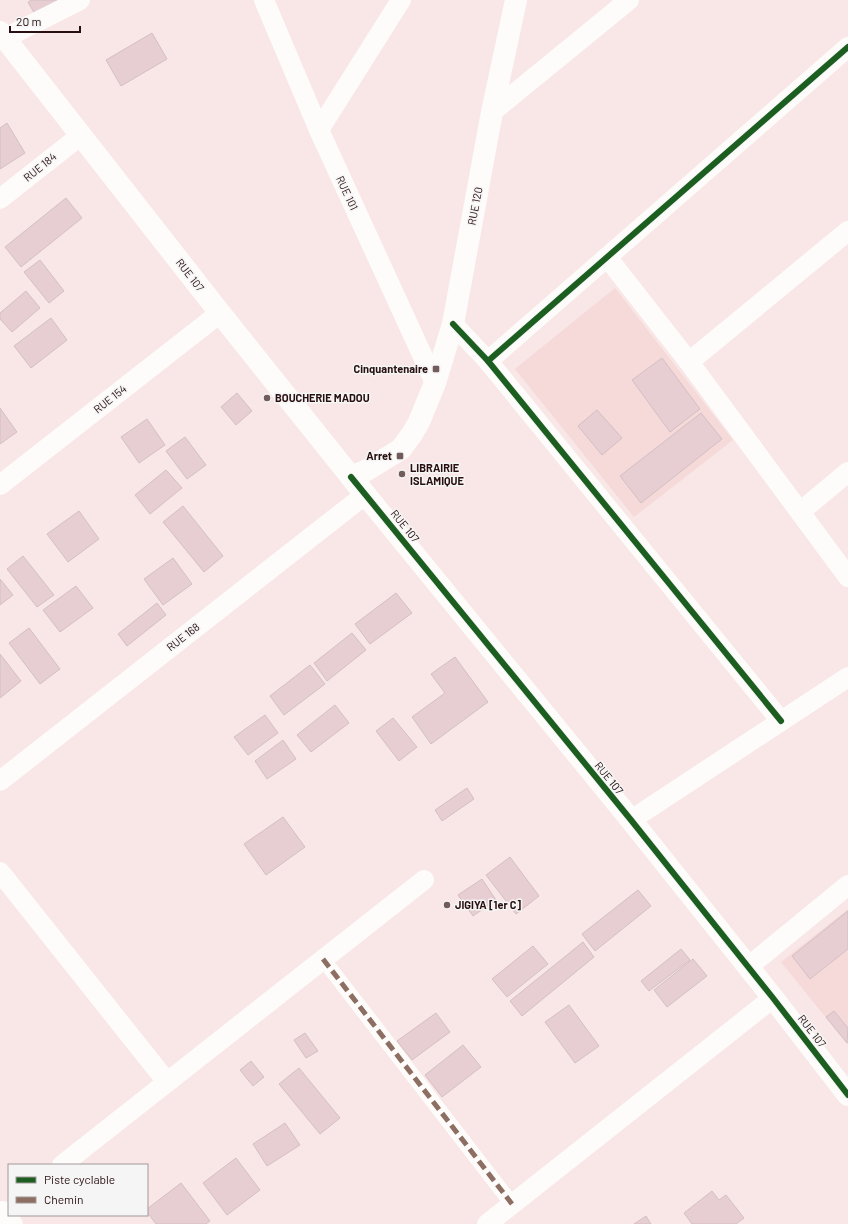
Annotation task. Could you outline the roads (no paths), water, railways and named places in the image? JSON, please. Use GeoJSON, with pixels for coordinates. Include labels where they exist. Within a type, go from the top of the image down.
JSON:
{"type":"FeatureCollection","features":[{"type":"Feature","properties":{"kind":"main road","name":"RUE 120"},"geometry":{"type":"LineString","coordinates":[[351,477],[367,470],[400,449],[412,434],[425,410],[435,383],[453,324],[492,112],[516,0]]}},
{"type":"Feature","properties":{"kind":"main road","name":"RUE 107"},"geometry":{"type":"LineString","coordinates":[[2,35],[220,313],[351,477],[631,820],[773,998],[848,1095]]}},
{"type":"Feature","properties":{"kind":"street"},"geometry":{"type":"LineString","coordinates":[[2,35],[80,0]]}},
{"type":"Feature","properties":{"kind":"street","name":"RUE 101"},"geometry":{"type":"LineString","coordinates":[[264,0],[319,130],[435,383]]}},
{"type":"Feature","properties":{"kind":"street"},"geometry":{"type":"LineString","coordinates":[[319,130],[401,0]]}},
{"type":"Feature","properties":{"kind":"street"},"geometry":{"type":"LineString","coordinates":[[492,112],[629,0]]}},
{"type":"Feature","properties":{"kind":"street"},"geometry":{"type":"LineString","coordinates":[[488,361],[848,47]]}},
{"type":"Feature","properties":{"kind":"street","name":"RUE 184"},"geometry":{"type":"LineString","coordinates":[[0,199],[80,136]]}},
{"type":"Feature","properties":{"kind":"street"},"geometry":{"type":"LineString","coordinates":[[689,362],[848,232]]}},
{"type":"Feature","properties":{"kind":"street"},"geometry":{"type":"LineString","coordinates":[[607,257],[689,362],[848,577]]}},
{"type":"Feature","properties":{"kind":"street","name":"RUE 154"},"geometry":{"type":"LineString","coordinates":[[0,484],[220,313]]}},
{"type":"Feature","properties":{"kind":"street"},"geometry":{"type":"LineString","coordinates":[[453,324],[488,361],[781,721]]}},
{"type":"Feature","properties":{"kind":"street"},"geometry":{"type":"LineString","coordinates":[[800,512],[848,472]]}},
{"type":"Feature","properties":{"kind":"street","name":"RUE 168"},"geometry":{"type":"LineString","coordinates":[[0,781],[366,494]]}},
{"type":"Feature","properties":{"kind":"street"},"geometry":{"type":"LineString","coordinates":[[631,820],[848,677]]}},
{"type":"Feature","properties":{"kind":"street"},"geometry":{"type":"LineString","coordinates":[[0,872],[167,1082]]}},
{"type":"Feature","properties":{"kind":"street"},"geometry":{"type":"LineString","coordinates":[[63,1164],[424,880]]}},
{"type":"Feature","properties":{"kind":"street"},"geometry":{"type":"LineString","coordinates":[[748,967],[848,885]]}},
{"type":"Feature","properties":{"kind":"street"},"geometry":{"type":"LineString","coordinates":[[323,959],[512,1204]]}},
{"type":"Feature","properties":{"kind":"street"},"geometry":{"type":"LineString","coordinates":[[486,1224],[773,998]]}},
{"type":"Feature","properties":{"kind":"place","name":"Cinquantenaire"},"geometry":{"type":"Point","coordinates":[436,369]}},
{"type":"Feature","properties":{"kind":"place","name":"BOUCHERIE MADOU"},"geometry":{"type":"Point","coordinates":[267,398]}},
{"type":"Feature","properties":{"kind":"place","name":"Arret"},"geometry":{"type":"Point","coordinates":[400,456]}},
{"type":"Feature","properties":{"kind":"place","name":"LIBRAIRIE ISLAMIQUE"},"geometry":{"type":"Point","coordinates":[402,474]}},
{"type":"Feature","properties":{"kind":"place","name":"JIGIYA [1er C]"},"geometry":{"type":"Point","coordinates":[447,905]}}]}
